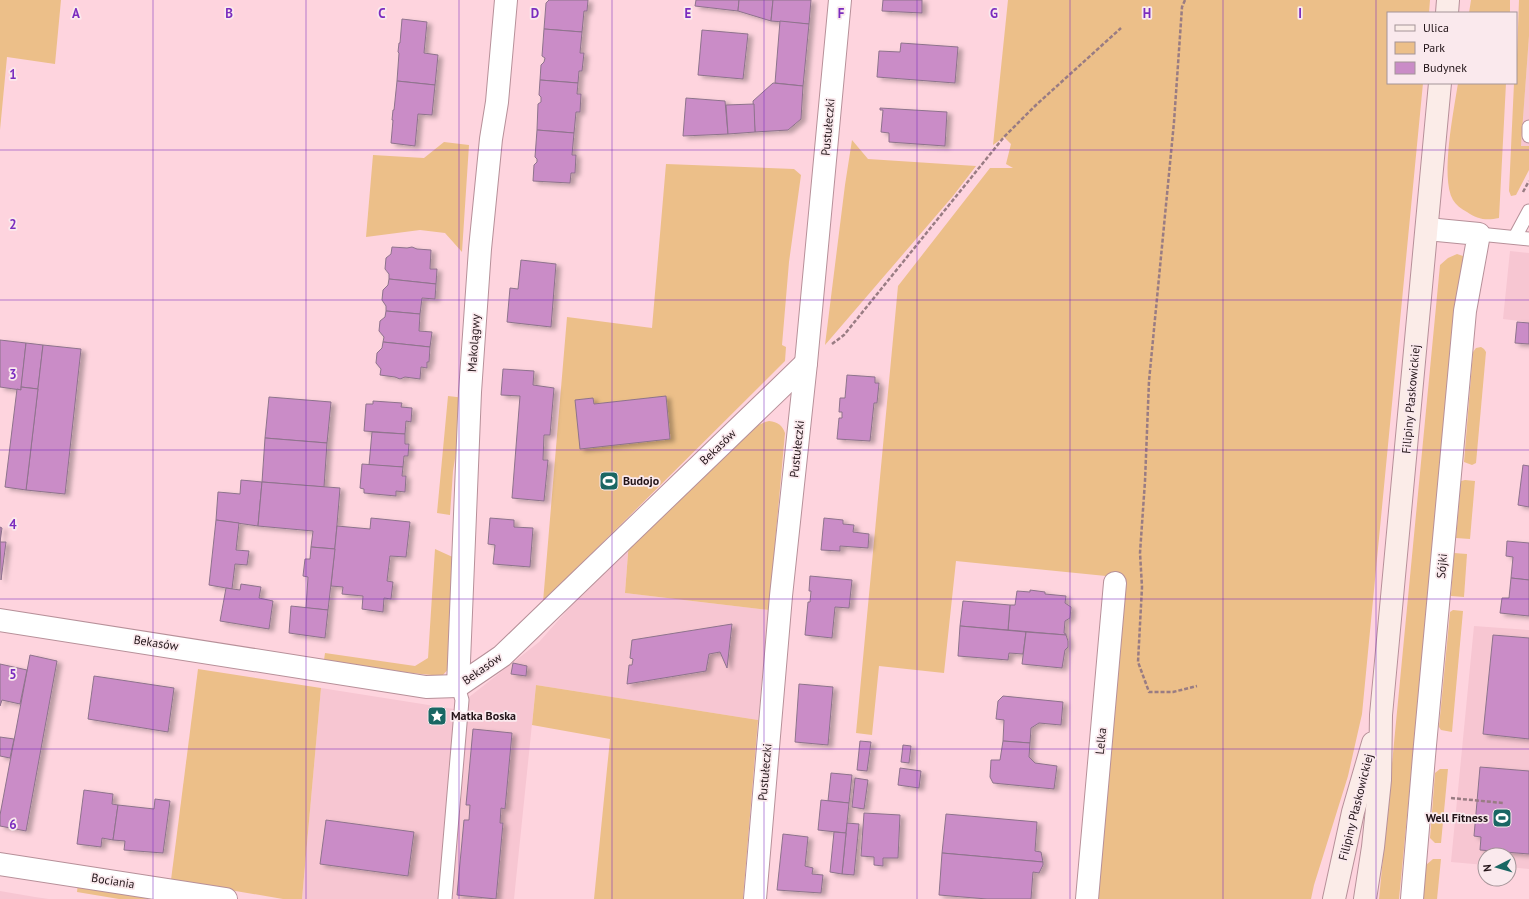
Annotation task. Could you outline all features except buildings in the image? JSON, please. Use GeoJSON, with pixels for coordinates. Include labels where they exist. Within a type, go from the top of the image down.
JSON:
{"type":"FeatureCollection","features":[{"type":"Feature","properties":{"kind":"main road"},"geometry":{"type":"LineString","coordinates":[[1447,12],[1448,0]]}},
{"type":"Feature","properties":{"kind":"main road","name":"Filipiny Płaskowickiej"},"geometry":{"type":"LineString","coordinates":[[1365,899],[1373,847],[1380,780],[1380,715],[1440,84]]}},
{"type":"Feature","properties":{"kind":"main road","name":"Filipiny Płaskowickiej"},"geometry":{"type":"LineString","coordinates":[[1334,899],[1353,812],[1380,715]]}},
{"type":"Feature","properties":{"kind":"street","name":"Makolągwy"},"geometry":{"type":"LineString","coordinates":[[458,686],[470,400],[481,243],[490,146],[497,102],[506,0]]}},
{"type":"Feature","properties":{"kind":"street","name":"Pustułeczki"},"geometry":{"type":"LineString","coordinates":[[755,899],[781,596],[806,363],[840,0]]}},
{"type":"Feature","properties":{"kind":"street"},"geometry":{"type":"LineString","coordinates":[[1427,229],[1479,234]]}},
{"type":"Feature","properties":{"kind":"street","name":"Sójki"},"geometry":{"type":"LineString","coordinates":[[1412,899],[1465,311],[1479,234]]}},
{"type":"Feature","properties":{"kind":"street","name":"Bekasów"},"geometry":{"type":"LineString","coordinates":[[0,620],[426,687],[458,686],[502,656],[806,363]]}},
{"type":"Feature","properties":{"kind":"street","name":"Lelka"},"geometry":{"type":"LineString","coordinates":[[1087,899],[1115,583]]}},
{"type":"Feature","properties":{"kind":"street","name":"Bociania"},"geometry":{"type":"LineString","coordinates":[[0,864],[226,899]]}},
{"type":"Feature","properties":{"kind":"lane"},"geometry":{"type":"LineString","coordinates":[[1529,127],[1529,136]]}},
{"type":"Feature","properties":{"kind":"lane"},"geometry":{"type":"LineString","coordinates":[[1515,237],[1529,211]]}},
{"type":"Feature","properties":{"kind":"lane"},"geometry":{"type":"LineString","coordinates":[[1479,234],[1529,239]]}},
{"type":"Feature","properties":{"kind":"lane"},"geometry":{"type":"LineString","coordinates":[[445,899],[462,700],[458,686]]}},
{"type":"Feature","properties":{"kind":"path"},"geometry":{"type":"LineString","coordinates":[[1185,0],[1182,7],[1174,122],[1149,381],[1145,481],[1140,554],[1141,594],[1138,662],[1149,692],[1173,692],[1197,686]]}},
{"type":"Feature","properties":{"kind":"path"},"geometry":{"type":"LineString","coordinates":[[806,363],[844,335],[1004,137],[1036,105],[1121,28]]}},
{"type":"Feature","properties":{"kind":"path"},"geometry":{"type":"LineString","coordinates":[[1451,798],[1503,803]]}},
{"type":"Feature","properties":{"kind":"shaded area"},"geometry":{"type":"Polygon","coordinates":[[[1529,36],[1529,146],[1521,146],[1529,36]]]}},
{"type":"Feature","properties":{"kind":"shaded area"},"geometry":{"type":"Polygon","coordinates":[[[1510,251],[1529,253],[1529,322],[1503,319],[1510,251]]]}},
{"type":"Feature","properties":{"kind":"shaded area"},"geometry":{"type":"Polygon","coordinates":[[[629,541],[625,593],[769,610],[758,720],[536,685],[514,899],[302,899],[321,688],[454,709],[539,642],[629,541]]]}},
{"type":"Feature","properties":{"kind":"shaded area"},"geometry":{"type":"Polygon","coordinates":[[[1474,626],[1529,630],[1529,869],[1517,868],[1517,847],[1477,847],[1477,864],[1451,862],[1474,626]]]}},
{"type":"Feature","properties":{"kind":"shaded area"},"geometry":{"type":"Polygon","coordinates":[[[0,891],[35,897],[49,899],[0,899],[0,891]]]}},
{"type":"Feature","properties":{"kind":"green space"},"geometry":{"type":"Polygon","coordinates":[[[0,0],[61,0],[55,64],[7,57],[0,130],[0,0]]]}},
{"type":"Feature","properties":{"kind":"green space"},"geometry":{"type":"Polygon","coordinates":[[[1008,0],[1430,0],[1429,12],[1387,12],[1387,84],[1423,84],[1362,714],[1348,776],[1311,899],[1098,899],[1126,578],[956,561],[944,673],[879,666],[872,735],[856,733],[898,286],[990,168],[1013,168],[1006,164],[1011,144],[1004,137],[993,145],[1008,0]]]}},
{"type":"Feature","properties":{"kind":"green space"},"geometry":{"type":"Polygon","coordinates":[[[1471,0],[1510,0],[1510,12],[1469,12],[1471,0]]]}},
{"type":"Feature","properties":{"kind":"green space"},"geometry":{"type":"Polygon","coordinates":[[[1519,0],[1529,0],[1529,36],[1521,146],[1529,146],[1529,170],[1516,195],[1511,196],[1509,191],[1514,84],[1517,84],[1519,0]]]}},
{"type":"Feature","properties":{"kind":"green space"},"geometry":{"type":"Polygon","coordinates":[[[1458,84],[1506,84],[1499,218],[1478,218],[1461,208],[1453,200],[1449,189],[1448,176],[1451,126],[1458,84]]]}},
{"type":"Feature","properties":{"kind":"green space"},"geometry":{"type":"Polygon","coordinates":[[[852,140],[868,159],[976,166],[953,196],[825,345],[845,185],[852,140]]]}},
{"type":"Feature","properties":{"kind":"green space"},"geometry":{"type":"Polygon","coordinates":[[[444,142],[469,145],[462,252],[445,233],[420,230],[366,237],[373,155],[424,158],[444,142]]]}},
{"type":"Feature","properties":{"kind":"green space"},"geometry":{"type":"Polygon","coordinates":[[[666,164],[794,169],[801,175],[789,262],[782,345],[786,347],[785,361],[543,602],[567,317],[652,328],[666,164]]]}},
{"type":"Feature","properties":{"kind":"green space"},"geometry":{"type":"Polygon","coordinates":[[[1457,254],[1463,256],[1466,261],[1456,314],[1399,899],[1379,899],[1440,265],[1448,258],[1457,254]]]}},
{"type":"Feature","properties":{"kind":"green space"},"geometry":{"type":"Polygon","coordinates":[[[1481,347],[1486,352],[1476,463],[1472,465],[1464,462],[1473,352],[1476,348],[1481,347]]]}},
{"type":"Feature","properties":{"kind":"green space"},"geometry":{"type":"Polygon","coordinates":[[[448,396],[465,398],[453,471],[450,515],[437,513],[448,396]]]}},
{"type":"Feature","properties":{"kind":"green space"},"geometry":{"type":"Polygon","coordinates":[[[769,421],[779,424],[785,433],[769,610],[625,593],[629,541],[752,428],[769,421]]]}},
{"type":"Feature","properties":{"kind":"green space"},"geometry":{"type":"Polygon","coordinates":[[[1461,481],[1475,481],[1470,539],[1456,538],[1461,481]]]}},
{"type":"Feature","properties":{"kind":"green space"},"geometry":{"type":"Polygon","coordinates":[[[435,549],[457,559],[452,665],[442,676],[324,660],[325,653],[415,666],[428,658],[435,549]]]}},
{"type":"Feature","properties":{"kind":"green space"},"geometry":{"type":"Polygon","coordinates":[[[1454,553],[1467,554],[1464,597],[1451,596],[1454,553]]]}},
{"type":"Feature","properties":{"kind":"green space"},"geometry":{"type":"Polygon","coordinates":[[[1453,610],[1463,611],[1452,732],[1441,730],[1439,727],[1450,612],[1453,610]]]}},
{"type":"Feature","properties":{"kind":"green space"},"geometry":{"type":"Polygon","coordinates":[[[198,669],[321,688],[302,899],[283,899],[171,880],[198,669]]]}},
{"type":"Feature","properties":{"kind":"green space"},"geometry":{"type":"Polygon","coordinates":[[[536,685],[758,720],[743,899],[594,899],[610,739],[532,725],[536,685]]]}},
{"type":"Feature","properties":{"kind":"green space"},"geometry":{"type":"Polygon","coordinates":[[[1440,769],[1448,769],[1441,843],[1435,843],[1430,838],[1435,773],[1440,769]]]}},
{"type":"Feature","properties":{"kind":"green space"},"geometry":{"type":"Polygon","coordinates":[[[1433,859],[1441,859],[1437,899],[1423,899],[1426,865],[1433,859]]]}},
{"type":"Feature","properties":{"kind":"green space"},"geometry":{"type":"Polygon","coordinates":[[[78,883],[154,896],[153,899],[119,899],[77,892],[78,883]]]}},
{"type":"Feature","properties":{"kind":"place","name":"Budojo"},"geometry":{"type":"Point","coordinates":[609,481]}},
{"type":"Feature","properties":{"kind":"place","name":"Matka Boska"},"geometry":{"type":"Point","coordinates":[437,716]}},
{"type":"Feature","properties":{"kind":"place","name":"Well Fitness"},"geometry":{"type":"Point","coordinates":[1502,818]}}]}
